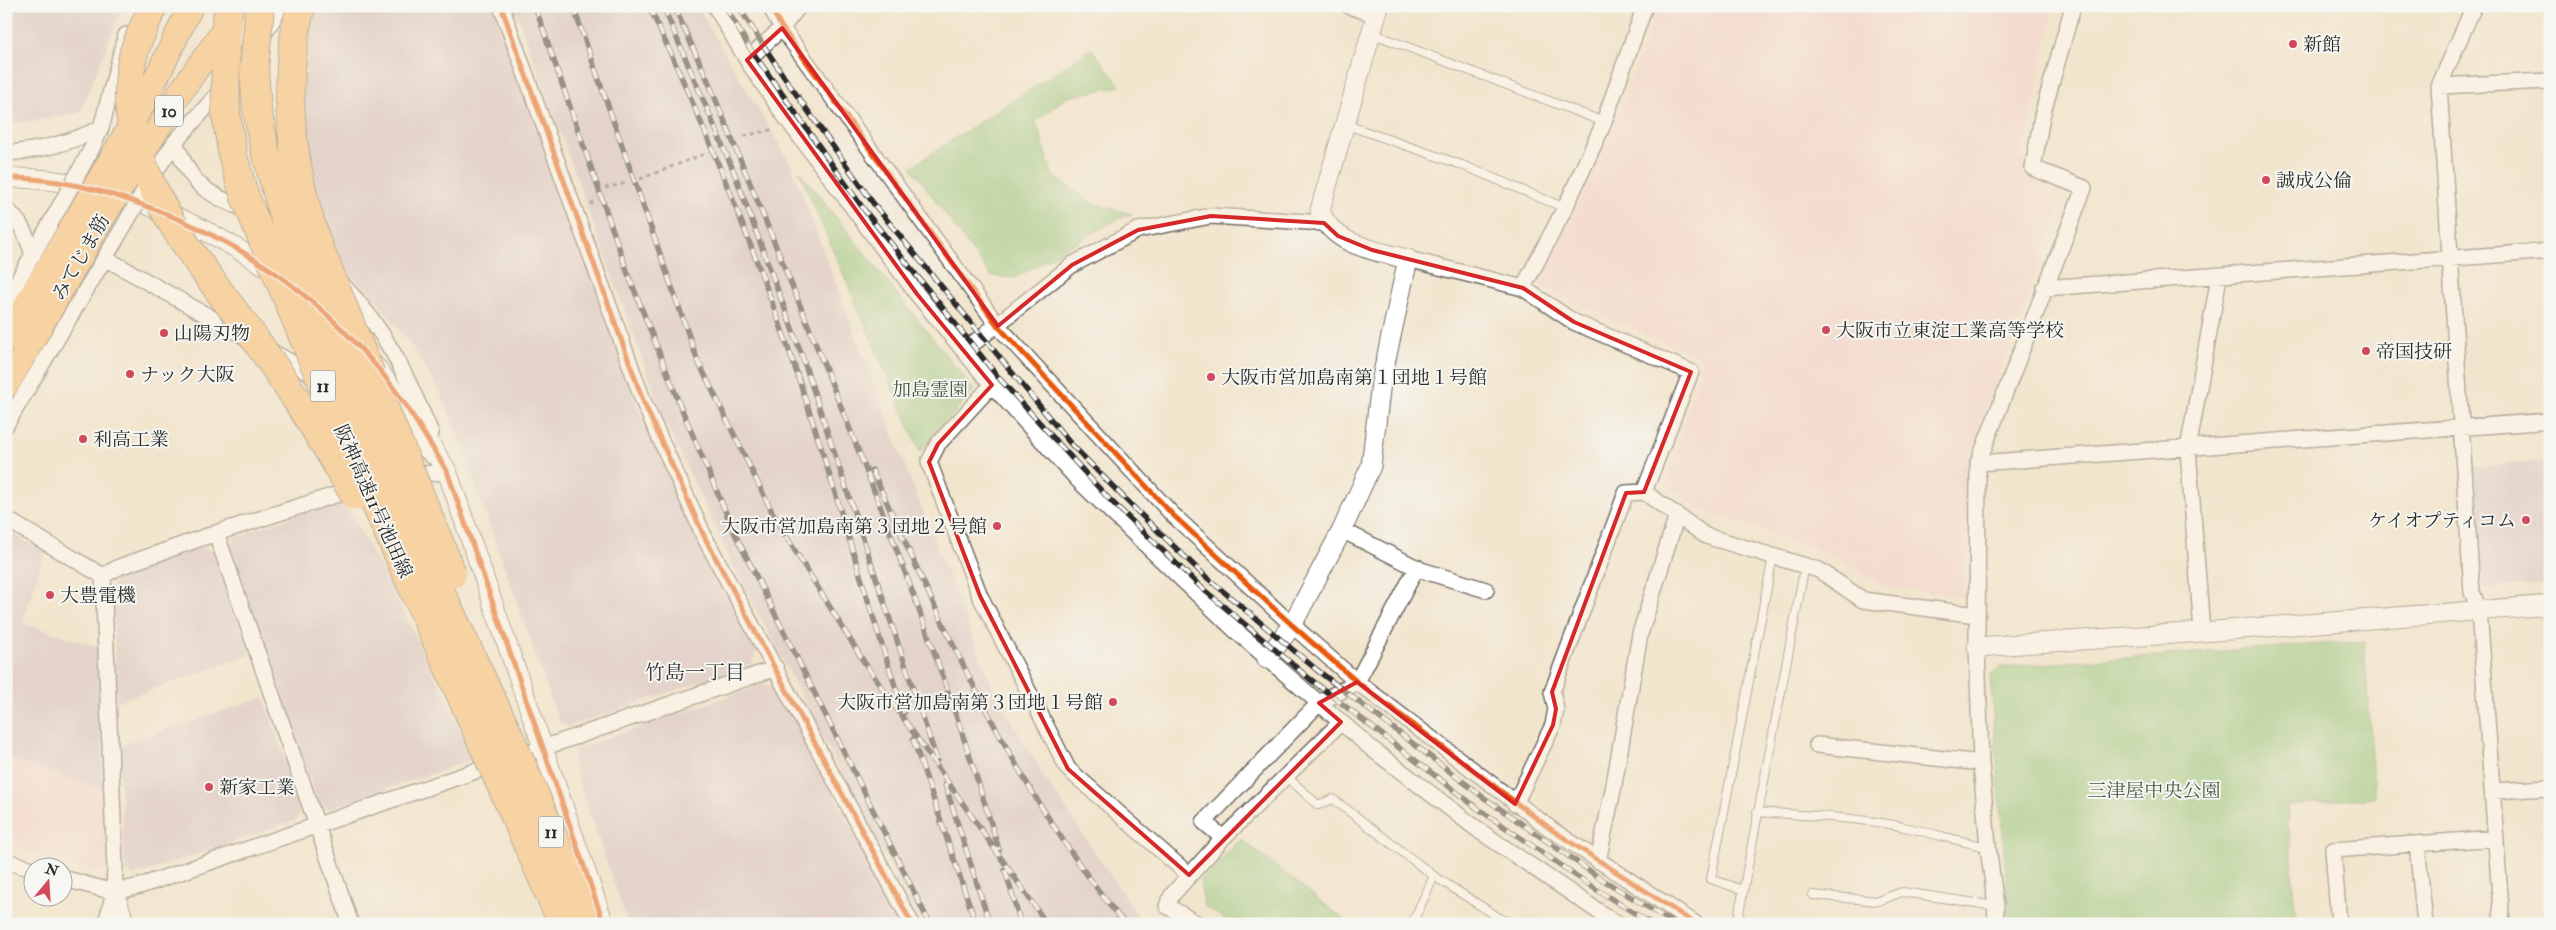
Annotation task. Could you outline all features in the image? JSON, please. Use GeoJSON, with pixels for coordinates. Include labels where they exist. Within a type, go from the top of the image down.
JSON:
{"type":"FeatureCollection","features":[{"type":"Feature","properties":{"kind":"highway","name":"11"},"geometry":{"type":"LineString","coordinates":[[153,6],[134,51],[129,103],[141,162],[152,189],[184,240],[311,421],[440,650]]}},
{"type":"Feature","properties":{"kind":"highway","name":"阪神高速11号池田線"},"geometry":{"type":"LineString","coordinates":[[229,6],[224,32],[226,114],[233,157],[244,197],[334,411],[563,924]]}},
{"type":"Feature","properties":{"kind":"highway","name":"阪神高速11号池田線"},"geometry":{"type":"LineString","coordinates":[[260,6],[254,69],[257,110],[265,150],[290,236],[360,407],[442,596],[511,740],[592,924]]}},
{"type":"Feature","properties":{"kind":"highway"},"geometry":{"type":"LineString","coordinates":[[301,6],[292,54],[289,91],[295,164],[303,202],[316,240],[464,605],[511,740]]}},
{"type":"Feature","properties":{"kind":"main road","name":"みてじま筋"},"geometry":{"type":"LineString","coordinates":[[6,340],[147,97],[191,6]]}},
{"type":"Feature","properties":{"kind":"main road","name":"みてじま筋"},"geometry":{"type":"LineString","coordinates":[[6,386],[81,213],[181,91],[241,6]]}},
{"type":"Feature","properties":{"kind":"street"},"geometry":{"type":"LineString","coordinates":[[6,302],[33,255],[81,213],[91,150],[101,128],[118,57],[129,26],[140,6]]}},
{"type":"Feature","properties":{"kind":"street"},"geometry":{"type":"LineString","coordinates":[[6,425],[156,169],[175,142],[239,71],[281,6]]}},
{"type":"Feature","properties":{"kind":"street"},"geometry":{"type":"LineString","coordinates":[[501,6],[644,403],[705,538],[912,924]]}},
{"type":"Feature","properties":{"kind":"street"},"geometry":{"type":"LineString","coordinates":[[715,6],[747,60],[784,115],[917,294],[992,384],[1078,480],[1267,659],[1372,749],[1481,832],[1617,924]]}},
{"type":"Feature","properties":{"kind":"street"},"geometry":{"type":"LineString","coordinates":[[770,6],[782,28],[998,326],[1172,514],[1292,626],[1356,682],[1515,804],[1598,861],[1696,924]]}},
{"type":"Feature","properties":{"kind":"street"},"geometry":{"type":"LineString","coordinates":[[747,60],[782,28],[799,6]]}},
{"type":"Feature","properties":{"kind":"street"},"geometry":{"type":"LineString","coordinates":[[1349,6],[1377,11],[1322,198],[1320,210],[1324,224],[1338,236],[1372,250],[1523,288],[1574,322],[1691,372],[1644,492]]}},
{"type":"Feature","properties":{"kind":"street"},"geometry":{"type":"LineString","coordinates":[[1523,288],[1564,208],[1604,122],[1645,6]]}},
{"type":"Feature","properties":{"kind":"street"},"geometry":{"type":"LineString","coordinates":[[1995,924],[1996,906],[1980,763],[1977,647],[1978,463],[2084,188],[2033,168],[2042,116],[2073,6]]}},
{"type":"Feature","properties":{"kind":"street"},"geometry":{"type":"LineString","coordinates":[[2474,6],[2438,86],[2472,592],[2479,610],[2502,924]]}},
{"type":"Feature","properties":{"kind":"street"},"geometry":{"type":"LineString","coordinates":[[2438,86],[2550,81]]}},
{"type":"Feature","properties":{"kind":"street"},"geometry":{"type":"LineString","coordinates":[[6,153],[32,151],[57,145],[101,128]]}},
{"type":"Feature","properties":{"kind":"street"},"geometry":{"type":"LineString","coordinates":[[175,142],[187,168],[198,183],[216,195],[280,226],[306,248],[346,289],[391,346],[408,378],[447,471],[604,924]]}},
{"type":"Feature","properties":{"kind":"street"},"geometry":{"type":"LineString","coordinates":[[6,178],[51,181],[85,187],[130,200],[188,223],[242,250],[293,285],[339,326],[365,354],[410,412],[447,471]]}},
{"type":"Feature","properties":{"kind":"street"},"geometry":{"type":"LineString","coordinates":[[6,209],[17,218],[26,235],[33,255]]}},
{"type":"Feature","properties":{"kind":"street"},"geometry":{"type":"LineString","coordinates":[[965,350],[998,326],[1072,265],[1138,230],[1211,216],[1324,224]]}},
{"type":"Feature","properties":{"kind":"street"},"geometry":{"type":"LineString","coordinates":[[2044,288],[2550,250]]}},
{"type":"Feature","properties":{"kind":"street"},"geometry":{"type":"LineString","coordinates":[[105,258],[380,415],[410,435],[447,471]]}},
{"type":"Feature","properties":{"kind":"street"},"geometry":{"type":"LineString","coordinates":[[1267,659],[1292,626],[1342,530],[1371,466],[1381,382],[1408,259]]}},
{"type":"Feature","properties":{"kind":"street"},"geometry":{"type":"LineString","coordinates":[[2202,632],[2188,449],[2219,276]]}},
{"type":"Feature","properties":{"kind":"street"},"geometry":{"type":"LineString","coordinates":[[992,384],[938,444],[929,462],[980,596],[1068,770],[1189,874]]}},
{"type":"Feature","properties":{"kind":"street"},"geometry":{"type":"LineString","coordinates":[[1978,463],[2550,421]]}},
{"type":"Feature","properties":{"kind":"street"},"geometry":{"type":"LineString","coordinates":[[103,576],[119,567],[380,481],[447,471]]}},
{"type":"Feature","properties":{"kind":"street"},"geometry":{"type":"LineString","coordinates":[[1515,804],[1553,725],[1556,709],[1552,692],[1626,493],[1644,492],[1706,536],[1819,570],[1863,600],[1977,615]]}},
{"type":"Feature","properties":{"kind":"street"},"geometry":{"type":"LineString","coordinates":[[1598,861],[1613,790],[1640,634],[1677,515]]}},
{"type":"Feature","properties":{"kind":"street"},"geometry":{"type":"LineString","coordinates":[[6,519],[103,576]]}},
{"type":"Feature","properties":{"kind":"street"},"geometry":{"type":"LineString","coordinates":[[1342,530],[1417,567],[1486,590]]}},
{"type":"Feature","properties":{"kind":"street"},"geometry":{"type":"LineString","coordinates":[[216,534],[351,924]]}},
{"type":"Feature","properties":{"kind":"street"},"geometry":{"type":"LineString","coordinates":[[1223,838],[1204,822],[1319,703],[1356,682],[1417,567]]}},
{"type":"Feature","properties":{"kind":"street"},"geometry":{"type":"LineString","coordinates":[[103,576],[114,892],[106,924]]}},
{"type":"Feature","properties":{"kind":"street"},"geometry":{"type":"LineString","coordinates":[[1977,647],[2550,605]]}},
{"type":"Feature","properties":{"kind":"street"},"geometry":{"type":"LineString","coordinates":[[72,881],[114,892],[140,886],[776,668]]}},
{"type":"Feature","properties":{"kind":"street"},"geometry":{"type":"LineString","coordinates":[[1198,924],[1167,906],[1172,895],[1223,838],[1341,722]]}},
{"type":"Feature","properties":{"kind":"street"},"geometry":{"type":"LineString","coordinates":[[1817,745],[1980,763]]}},
{"type":"Feature","properties":{"kind":"street"},"geometry":{"type":"LineString","coordinates":[[1262,764],[1284,779]]}},
{"type":"Feature","properties":{"kind":"street"},"geometry":{"type":"LineString","coordinates":[[2493,791],[2550,788]]}},
{"type":"Feature","properties":{"kind":"street"},"geometry":{"type":"LineString","coordinates":[[2339,924],[2333,850],[2496,838]]}},
{"type":"Feature","properties":{"kind":"street"},"geometry":{"type":"LineString","coordinates":[[2417,844],[2425,924]]}},
{"type":"Feature","properties":{"kind":"street"},"geometry":{"type":"LineString","coordinates":[[6,861],[22,866]]}},
{"type":"Feature","properties":{"kind":"street"},"geometry":{"type":"LineString","coordinates":[[114,892],[125,924]]}},
{"type":"Feature","properties":{"kind":"lane"},"geometry":{"type":"LineString","coordinates":[[1371,33],[1604,122]]}},
{"type":"Feature","properties":{"kind":"lane"},"geometry":{"type":"LineString","coordinates":[[1344,124],[1462,165],[1564,208]]}},
{"type":"Feature","properties":{"kind":"lane"},"geometry":{"type":"LineString","coordinates":[[1743,890],[1711,879],[1773,556]]}},
{"type":"Feature","properties":{"kind":"lane"},"geometry":{"type":"LineString","coordinates":[[1737,924],[1806,565]]}},
{"type":"Feature","properties":{"kind":"lane"},"geometry":{"type":"LineString","coordinates":[[1284,779],[1318,805],[1333,799],[1434,876],[1509,924]]}},
{"type":"Feature","properties":{"kind":"lane"},"geometry":{"type":"LineString","coordinates":[[1757,812],[1862,821],[1913,829],[1953,841],[1988,847]]}},
{"type":"Feature","properties":{"kind":"lane"},"geometry":{"type":"LineString","coordinates":[[1412,924],[1434,876]]}},
{"type":"Feature","properties":{"kind":"lane"},"geometry":{"type":"LineString","coordinates":[[1813,895],[1878,901],[1902,892],[1996,906]]}},
{"type":"Feature","properties":{"kind":"path"},"geometry":{"type":"LineString","coordinates":[[744,136],[783,127]]}},
{"type":"Feature","properties":{"kind":"path"},"geometry":{"type":"LineString","coordinates":[[640,179],[707,152]]}},
{"type":"Feature","properties":{"kind":"path"},"geometry":{"type":"LineString","coordinates":[[605,188],[626,182]]}},
{"type":"Feature","properties":{"kind":"highlighted area"},"geometry":{"type":"Polygon","coordinates":[[[782,28],[998,326],[1072,265],[1138,230],[1211,216],[1324,223],[1338,236],[1372,250],[1523,288],[1574,322],[1691,372],[1644,492],[1626,493],[1552,692],[1556,709],[1553,725],[1515,804],[1357,682],[1319,703],[1341,722],[1189,875],[1068,769],[980,596],[929,462],[938,444],[992,385],[917,294],[747,60],[782,28]]]}},
{"type":"Feature","properties":{"kind":"shaded area"},"geometry":{"type":"Polygon","coordinates":[[[6,6],[123,6],[80,113],[6,125],[6,6]]]}},
{"type":"Feature","properties":{"kind":"shaded area"},"geometry":{"type":"Polygon","coordinates":[[[314,6],[493,6],[638,407],[703,552],[756,652],[752,664],[568,727],[559,722],[464,452],[442,396],[412,346],[377,301],[339,263],[322,220],[311,175],[304,130],[303,82],[314,6]]]}},
{"type":"Feature","properties":{"kind":"shaded area"},"geometry":{"type":"Polygon","coordinates":[[[514,6],[697,6],[791,165],[903,461],[993,688],[1043,775],[1143,924],[920,924],[734,567],[666,424],[514,6]]]}},
{"type":"Feature","properties":{"kind":"shaded area","name":"大阪市立東淀工業高等学校"},"geometry":{"type":"Polygon","coordinates":[[[1659,6],[2055,6],[2022,158],[2059,208],[1967,465],[1963,597],[1883,586],[1830,554],[1701,509],[1665,483],[1704,360],[1568,299],[1540,284],[1608,142],[1659,6]]]}},
{"type":"Feature","properties":{"kind":"shaded area"},"geometry":{"type":"Polygon","coordinates":[[[2550,461],[2550,584],[2483,588],[2474,467],[2550,461]]]}},
{"type":"Feature","properties":{"kind":"shaded area"},"geometry":{"type":"Polygon","coordinates":[[[342,500],[393,590],[475,759],[329,809],[318,803],[231,547],[235,536],[342,500]]]}},
{"type":"Feature","properties":{"kind":"shaded area"},"geometry":{"type":"Polygon","coordinates":[[[6,530],[45,552],[22,623],[98,647],[104,789],[6,758],[6,530]]]}},
{"type":"Feature","properties":{"kind":"shaded area"},"geometry":{"type":"Polygon","coordinates":[[[202,547],[214,551],[250,655],[117,702],[112,585],[119,575],[202,547]]]}},
{"type":"Feature","properties":{"kind":"shaded area"},"geometry":{"type":"Polygon","coordinates":[[[765,684],[779,690],[902,924],[628,924],[572,761],[576,749],[765,684]]]}},
{"type":"Feature","properties":{"kind":"shaded area","name":"新家工業"},"geometry":{"type":"Polygon","coordinates":[[[264,697],[302,808],[296,820],[134,876],[124,869],[119,746],[264,697]]]}},
{"type":"Feature","properties":{"kind":"shaded area"},"geometry":{"type":"Polygon","coordinates":[[[6,758],[104,789],[107,865],[98,873],[72,865],[72,858],[50,858],[6,844],[6,758]]]}},
{"type":"Feature","properties":{"kind":"green space"},"geometry":{"type":"Polygon","coordinates":[[[1092,49],[1120,86],[1067,97],[1036,121],[1052,175],[1092,203],[1132,214],[1119,218],[1015,278],[991,276],[911,167],[1092,49]]]}},
{"type":"Feature","properties":{"kind":"green space","name":"加島霊園"},"geometry":{"type":"Polygon","coordinates":[[[799,171],[974,390],[920,452],[799,171]]]}},
{"type":"Feature","properties":{"kind":"green space","name":"三津屋中央公園"},"geometry":{"type":"Polygon","coordinates":[[[2364,641],[2375,797],[2287,805],[2296,924],[2007,924],[2009,914],[1990,675],[1999,667],[2364,641]]]}},
{"type":"Feature","properties":{"kind":"green space"},"geometry":{"type":"Polygon","coordinates":[[[1241,839],[1350,924],[1233,924],[1204,906],[1200,880],[1241,839]]]}},
{"type":"Feature","properties":{"kind":"railway"},"geometry":{"type":"LineString","coordinates":[[535,6],[628,274],[680,405],[735,534],[930,924]]}},
{"type":"Feature","properties":{"kind":"railway"},"geometry":{"type":"LineString","coordinates":[[573,6],[697,359],[776,520],[864,662],[1047,924]]}},
{"type":"Feature","properties":{"kind":"railway"},"geometry":{"type":"LineString","coordinates":[[649,6],[706,134],[741,221],[790,353],[904,713]]}},
{"type":"Feature","properties":{"kind":"railway"},"geometry":{"type":"LineString","coordinates":[[663,6],[734,172],[800,350],[937,760]]}},
{"type":"Feature","properties":{"kind":"railway"},"geometry":{"type":"LineString","coordinates":[[674,6],[709,83],[825,368],[900,559],[935,655],[999,850]]}},
{"type":"Feature","properties":{"kind":"railway"},"geometry":{"type":"LineString","coordinates":[[725,6],[749,47],[865,211],[998,377],[1109,499],[1203,589],[1310,679],[1477,808],[1594,888],[1652,924]]}},
{"type":"Feature","properties":{"kind":"railway"},"geometry":{"type":"LineString","coordinates":[[738,6],[784,77],[873,203],[1070,443],[1137,511],[1205,576],[1317,670],[1483,797],[1600,878],[1675,924]]}},
{"type":"Feature","properties":{"kind":"railway"},"geometry":{"type":"LineString","coordinates":[[872,470],[954,647],[1015,763],[1049,819],[1085,872],[1125,924]]}},
{"type":"Feature","properties":{"kind":"railway"},"geometry":{"type":"LineString","coordinates":[[913,739],[976,924]]}},
{"type":"Feature","properties":{"kind":"railway"},"geometry":{"type":"LineString","coordinates":[[945,784],[990,924]]}},
{"type":"Feature","properties":{"kind":"railway"},"geometry":{"type":"LineString","coordinates":[[1005,870],[1021,924]]}},
{"type":"Feature","properties":{"kind":"cycle path"},"geometry":{"type":"LineString","coordinates":[[501,6],[644,403],[705,538],[912,924]]}},
{"type":"Feature","properties":{"kind":"cycle path"},"geometry":{"type":"LineString","coordinates":[[770,6],[782,28],[998,326],[1172,514],[1292,625],[1357,682],[1552,830],[1696,924]]}},
{"type":"Feature","properties":{"kind":"cycle path"},"geometry":{"type":"LineString","coordinates":[[6,178],[25,178],[82,186],[118,196],[154,209],[218,238],[276,273],[302,294],[353,340],[387,379],[447,471],[604,924]]}},
{"type":"Feature","properties":{"kind":"place","name":"新館"},"geometry":{"type":"Point","coordinates":[2293,44]}},
{"type":"Feature","properties":{"kind":"place","name":"誠成公倫"},"geometry":{"type":"Point","coordinates":[2266,180]}},
{"type":"Feature","properties":{"kind":"place","name":"大阪市立東淀工業高等学校"},"geometry":{"type":"Point","coordinates":[1826,330]}},
{"type":"Feature","properties":{"kind":"place","name":"山陽刃物"},"geometry":{"type":"Point","coordinates":[164,333]}},
{"type":"Feature","properties":{"kind":"place","name":"帝国技研"},"geometry":{"type":"Point","coordinates":[2366,351]}},
{"type":"Feature","properties":{"kind":"place","name":"ナック大阪"},"geometry":{"type":"Point","coordinates":[130,374]}},
{"type":"Feature","properties":{"kind":"place","name":"大阪市営加島南第１団地１号館"},"geometry":{"type":"Point","coordinates":[1211,377]}},
{"type":"Feature","properties":{"kind":"place","name":"利高工業"},"geometry":{"type":"Point","coordinates":[83,439]}},
{"type":"Feature","properties":{"kind":"place","name":"ケイオプティコム"},"geometry":{"type":"Point","coordinates":[2526,520]}},
{"type":"Feature","properties":{"kind":"place","name":"大阪市営加島南第３団地２号館"},"geometry":{"type":"Point","coordinates":[997,526]}},
{"type":"Feature","properties":{"kind":"place","name":"大豊電機"},"geometry":{"type":"Point","coordinates":[50,595]}},
{"type":"Feature","properties":{"kind":"place","name":"大阪市営加島南第３団地１号館"},"geometry":{"type":"Point","coordinates":[1113,702]}},
{"type":"Feature","properties":{"kind":"place","name":"新家工業"},"geometry":{"type":"Point","coordinates":[209,787]}},
{"type":"Feature","properties":{"kind":"district","name":"竹島一丁目"},"geometry":{"type":"Point","coordinates":[695,672]}}]}
